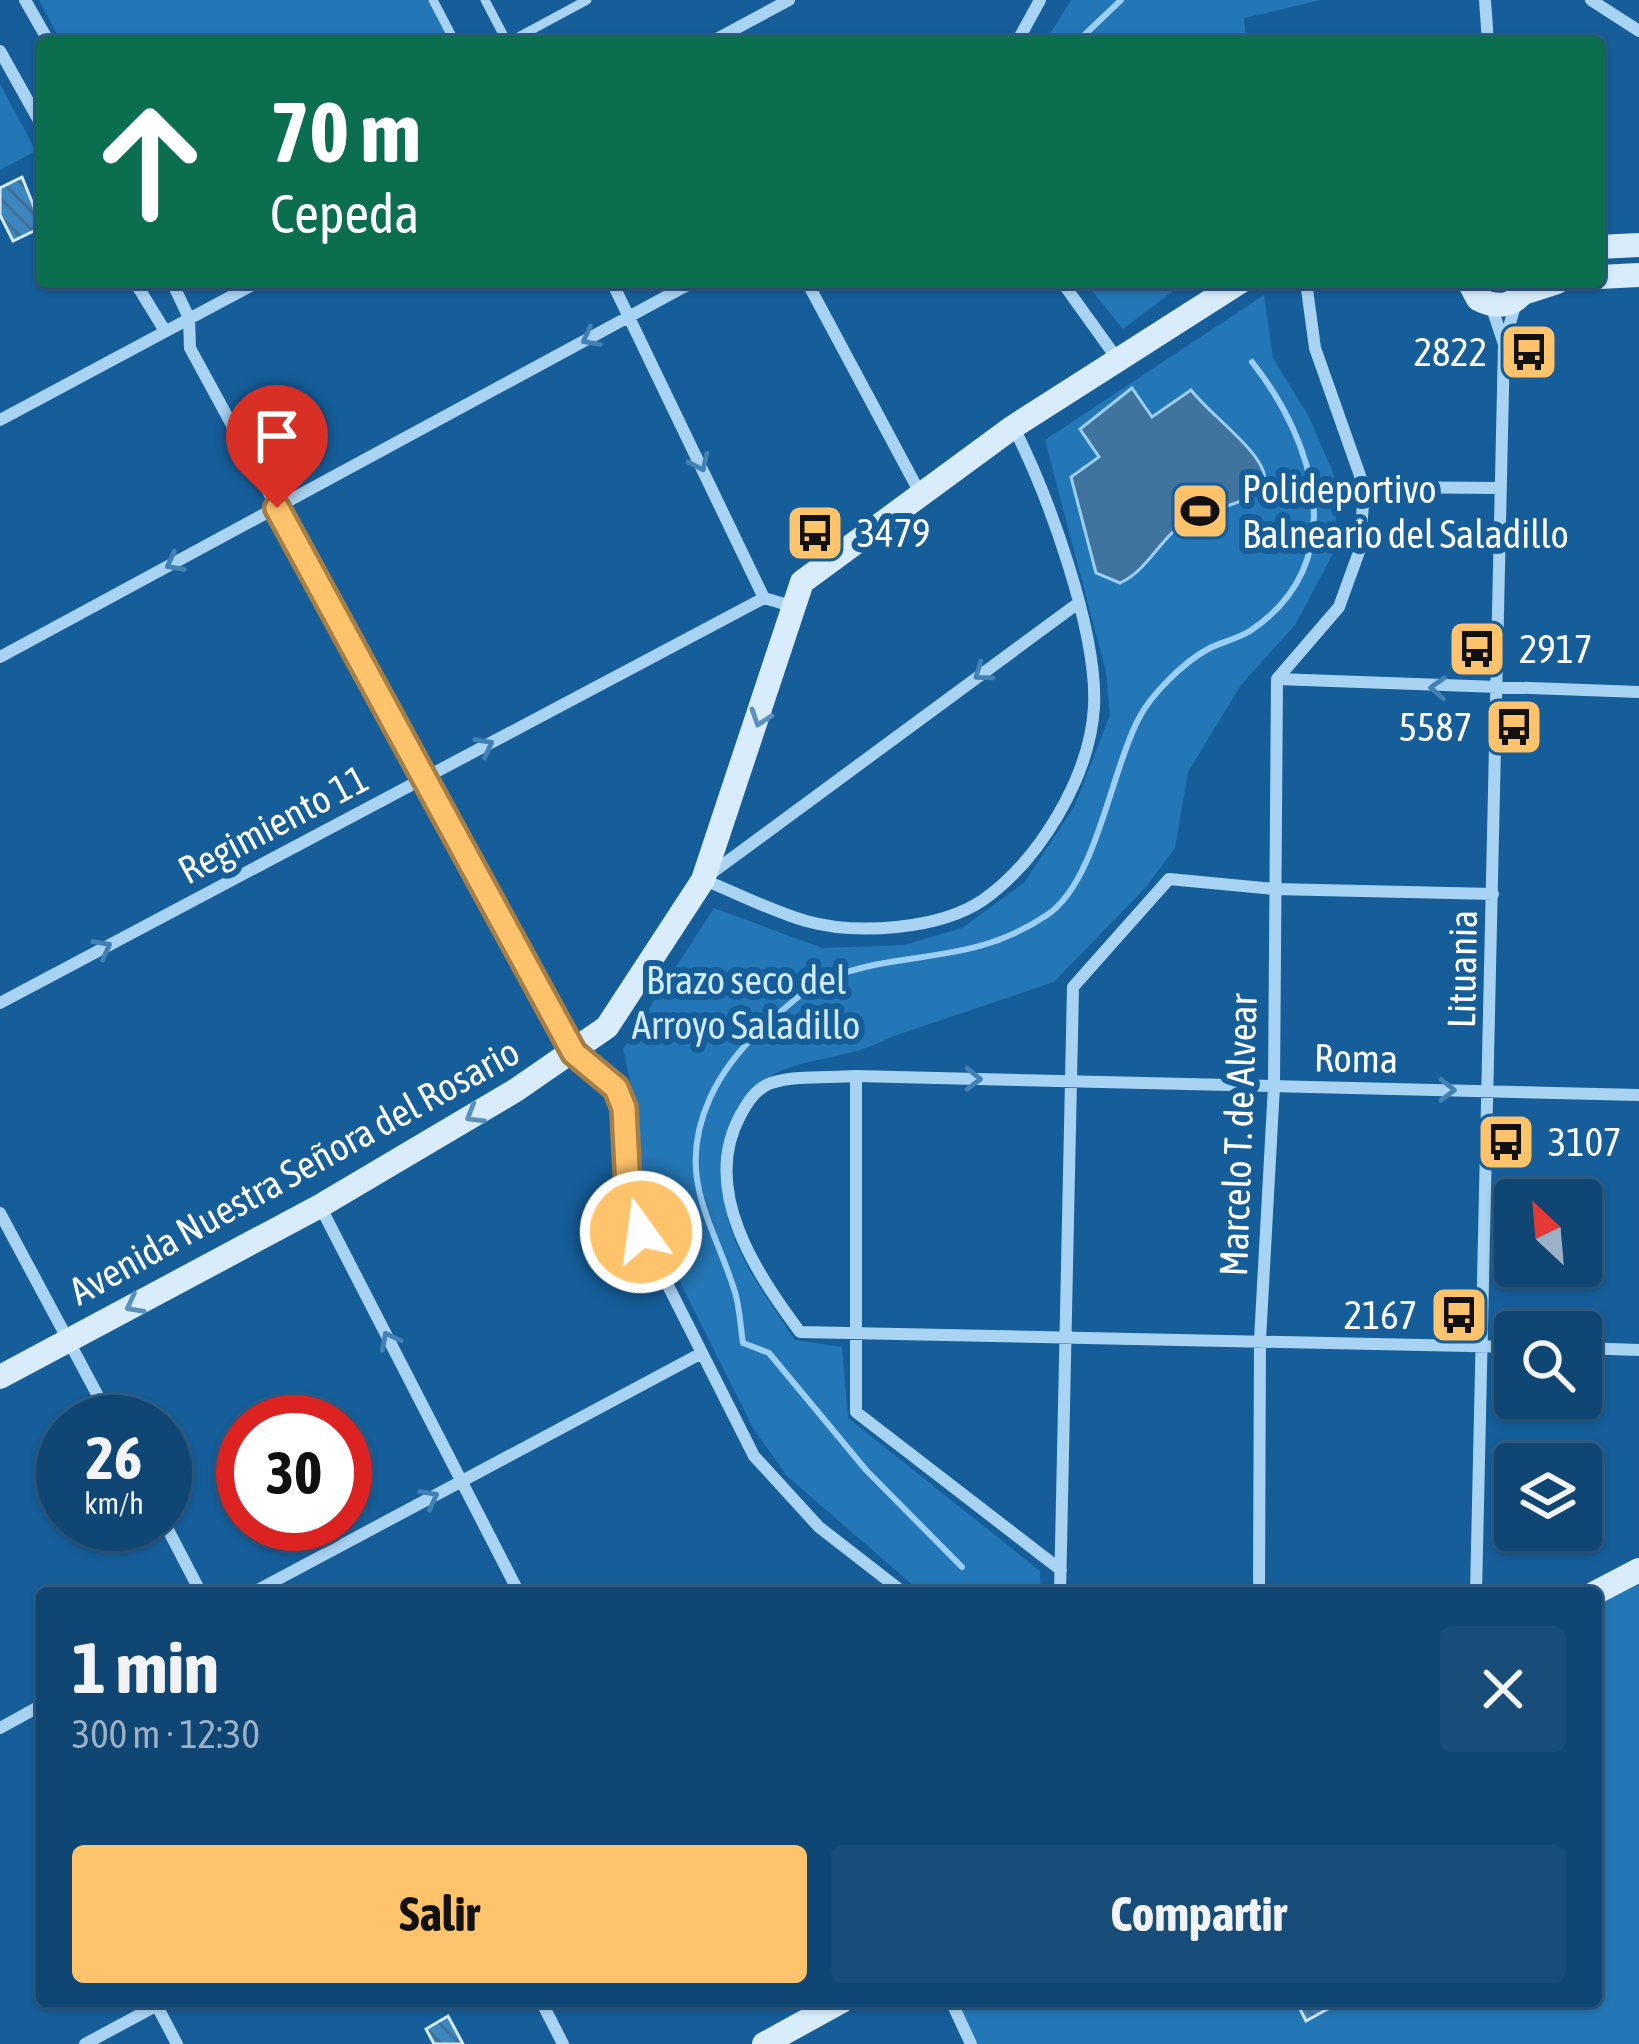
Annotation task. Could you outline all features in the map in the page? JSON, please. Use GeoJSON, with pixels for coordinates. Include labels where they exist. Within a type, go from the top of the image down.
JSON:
{"type":"FeatureCollection","features":[{"type":"Feature","properties":{"kind":"street"},"geometry":{"type":"LineString","coordinates":[[26,0],[46,36]]}},
{"type":"Feature","properties":{"kind":"street"},"geometry":{"type":"LineString","coordinates":[[722,36],[789,0]]}},
{"type":"Feature","properties":{"kind":"street"},"geometry":{"type":"LineString","coordinates":[[1019,36],[1040,0]]}},
{"type":"Feature","properties":{"kind":"street"},"geometry":{"type":"LineString","coordinates":[[1485,0],[1488,36]]}},
{"type":"Feature","properties":{"kind":"street"},"geometry":{"type":"LineString","coordinates":[[1591,0],[1639,31]]}},
{"type":"Feature","properties":{"kind":"street"},"geometry":{"type":"LineString","coordinates":[[0,51],[36,114]]}},
{"type":"Feature","properties":{"kind":"street"},"geometry":{"type":"LineString","coordinates":[[1605,247],[1639,245]]}},
{"type":"Feature","properties":{"kind":"street"},"geometry":{"type":"LineString","coordinates":[[1605,278],[1639,275]]}},
{"type":"Feature","properties":{"kind":"street"},"geometry":{"type":"LineString","coordinates":[[140,288],[165,331]]}},
{"type":"Feature","properties":{"kind":"street"},"geometry":{"type":"LineString","coordinates":[[175,288],[189,318],[190,348],[574,1053],[616,1088],[624,1108],[628,1188],[641,1232],[754,1456],[782,1491],[896,1587]]}},
{"type":"Feature","properties":{"kind":"street"},"geometry":{"type":"LineString","coordinates":[[0,420],[246,288]]}},
{"type":"Feature","properties":{"kind":"street"},"geometry":{"type":"LineString","coordinates":[[615,288],[764,598],[796,607]]}},
{"type":"Feature","properties":{"kind":"street"},"geometry":{"type":"LineString","coordinates":[[0,657],[682,288]]}},
{"type":"Feature","properties":{"kind":"street"},"geometry":{"type":"LineString","coordinates":[[810,288],[921,495]]}},
{"type":"Feature","properties":{"kind":"street"},"geometry":{"type":"LineString","coordinates":[[1066,288],[1118,360]]}},
{"type":"Feature","properties":{"kind":"street","name":"Avenida Nuestra Señora del Rosario"},"geometry":{"type":"LineString","coordinates":[[0,1378],[320,1206],[574,1053],[607,1027],[703,880],[802,582],[1013,427],[1231,288]]}},
{"type":"Feature","properties":{"kind":"street"},"geometry":{"type":"LineString","coordinates":[[1276,679],[1339,608],[1360,549],[1364,487],[1316,348],[1307,288]]}},
{"type":"Feature","properties":{"kind":"street"},"geometry":{"type":"LineString","coordinates":[[1470,288],[1490,305],[1522,292]]}},
{"type":"Feature","properties":{"kind":"street","name":"Lituania"},"geometry":{"type":"LineString","coordinates":[[1476,1587],[1504,345],[1522,292]]}},
{"type":"Feature","properties":{"kind":"street","name":"Lituania"},"geometry":{"type":"LineString","coordinates":[[1490,305],[1504,345]]}},
{"type":"Feature","properties":{"kind":"street"},"geometry":{"type":"LineString","coordinates":[[703,880],[807,921],[867,929],[936,918],[981,902],[1026,861],[1088,753],[1092,665],[1038,475],[1013,427]]}},
{"type":"Feature","properties":{"kind":"street"},"geometry":{"type":"LineString","coordinates":[[1364,487],[1502,488]]}},
{"type":"Feature","properties":{"kind":"street","name":"Regimiento 11"},"geometry":{"type":"LineString","coordinates":[[0,1003],[764,598]]}},
{"type":"Feature","properties":{"kind":"street"},"geometry":{"type":"LineString","coordinates":[[703,880],[1077,604]]}},
{"type":"Feature","properties":{"kind":"street"},"geometry":{"type":"LineString","coordinates":[[1276,679],[1497,691],[1639,692]]}},
{"type":"Feature","properties":{"kind":"street","name":"Marcelo T. de Alvear"},"geometry":{"type":"LineString","coordinates":[[1258,1587],[1260,1340],[1274,1086],[1276,679]]}},
{"type":"Feature","properties":{"kind":"street"},"geometry":{"type":"LineString","coordinates":[[1060,1587],[1073,987],[1169,880],[1275,889],[1493,894]]}},
{"type":"Feature","properties":{"kind":"street"},"geometry":{"type":"LineString","coordinates":[[856,1076],[856,1412],[1061,1570]]}},
{"type":"Feature","properties":{"kind":"street","name":"Roma"},"geometry":{"type":"LineString","coordinates":[[856,1334],[800,1332],[758,1276],[727,1186],[736,1125],[750,1098],[769,1083],[856,1076],[1639,1095]]}},
{"type":"Feature","properties":{"kind":"street"},"geometry":{"type":"LineString","coordinates":[[320,1206],[516,1587]]}},
{"type":"Feature","properties":{"kind":"street"},"geometry":{"type":"LineString","coordinates":[[0,1213],[98,1395]]}},
{"type":"Feature","properties":{"kind":"street"},"geometry":{"type":"LineString","coordinates":[[856,1334],[1494,1346]]}},
{"type":"Feature","properties":{"kind":"street"},"geometry":{"type":"LineString","coordinates":[[1602,1348],[1639,1349]]}},
{"type":"Feature","properties":{"kind":"street"},"geometry":{"type":"LineString","coordinates":[[263,1587],[700,1354]]}},
{"type":"Feature","properties":{"kind":"street"},"geometry":{"type":"LineString","coordinates":[[179,1551],[198,1587]]}},
{"type":"Feature","properties":{"kind":"street"},"geometry":{"type":"LineString","coordinates":[[1602,1589],[1639,1570]]}},
{"type":"Feature","properties":{"kind":"street"},"geometry":{"type":"LineString","coordinates":[[0,1728],[36,1709]]}},
{"type":"Feature","properties":{"kind":"street"},"geometry":{"type":"LineString","coordinates":[[85,2044],[154,2007]]}},
{"type":"Feature","properties":{"kind":"street"},"geometry":{"type":"LineString","coordinates":[[163,2007],[177,2044]]}},
{"type":"Feature","properties":{"kind":"street"},"geometry":{"type":"LineString","coordinates":[[544,2007],[563,2044]]}},
{"type":"Feature","properties":{"kind":"street"},"geometry":{"type":"LineString","coordinates":[[764,2044],[831,2007]]}},
{"type":"Feature","properties":{"kind":"street"},"geometry":{"type":"LineString","coordinates":[[954,2007],[971,2044]]}},
{"type":"Feature","properties":{"kind":"lane"},"geometry":{"type":"LineString","coordinates":[[433,0],[452,36]]}},
{"type":"Feature","properties":{"kind":"lane"},"geometry":{"type":"LineString","coordinates":[[485,0],[505,36]]}},
{"type":"Feature","properties":{"kind":"lane"},"geometry":{"type":"LineString","coordinates":[[519,36],[587,0]]}},
{"type":"Feature","properties":{"kind":"green space"},"geometry":{"type":"Polygon","coordinates":[[[39,0],[438,0],[457,36],[58,36],[39,0]]]}},
{"type":"Feature","properties":{"kind":"green space"},"geometry":{"type":"Polygon","coordinates":[[[1071,0],[1321,0],[1244,18],[1246,36],[1049,36],[1071,0]]]}},
{"type":"Feature","properties":{"kind":"green space"},"geometry":{"type":"Polygon","coordinates":[[[0,84],[36,151],[0,170],[0,84]]]}},
{"type":"Feature","properties":{"kind":"green space"},"geometry":{"type":"Polygon","coordinates":[[[1090,288],[1177,288],[1123,329],[1090,288]]]}},
{"type":"Feature","properties":{"kind":"green space","name":"Brazo seco del Arroyo Saladillo"},"geometry":{"type":"Polygon","coordinates":[[[1264,295],[1273,358],[1309,417],[1334,475],[1337,546],[1295,625],[1241,685],[1188,772],[1175,848],[1146,887],[1054,982],[860,1050],[774,1074],[746,1095],[735,1114],[723,1176],[730,1227],[751,1272],[795,1340],[842,1347],[848,1418],[1040,1571],[1041,1587],[915,1587],[787,1476],[753,1428],[653,1228],[639,1168],[640,1124],[623,1049],[714,908],[822,948],[904,945],[962,928],[1024,883],[1075,805],[1110,715],[1106,672],[1045,440],[1264,295]]]}},
{"type":"Feature","properties":{"kind":"green space"},"geometry":{"type":"Polygon","coordinates":[[[1639,1570],[1639,2044],[971,2044],[954,2007],[1602,2007],[1602,1590],[1639,1570]]]}},
{"type":"Feature","properties":{"kind":"shaded area"},"geometry":{"type":"Polygon","coordinates":[[[1132,388],[1152,417],[1191,390],[1247,447],[1265,480],[1241,501],[1180,526],[1140,569],[1120,583],[1096,573],[1071,477],[1099,457],[1080,429],[1132,388]]]}},
{"type":"Feature","properties":{"kind":"building"},"geometry":{"type":"Polygon","coordinates":[[[22,177],[36,212],[36,230],[13,241],[0,215],[0,188],[22,177]]]}},
{"type":"Feature","properties":{"kind":"building"},"geometry":{"type":"Polygon","coordinates":[[[1299,2007],[1331,2007],[1306,2021],[1299,2007]]]}},
{"type":"Feature","properties":{"kind":"building"},"geometry":{"type":"Polygon","coordinates":[[[448,2016],[463,2044],[434,2044],[426,2029],[448,2016]]]}},
{"type":"Feature","properties":{"kind":"waterway"},"geometry":{"type":"LineString","coordinates":[[1083,36],[1121,0]]}},
{"type":"Feature","properties":{"kind":"waterway"},"geometry":{"type":"LineString","coordinates":[[962,1567],[866,1470],[769,1353],[743,1343],[736,1295],[696,1175],[700,1126],[710,1098],[736,1056],[814,986],[858,969],[991,943],[1047,915],[1064,900],[1090,853],[1128,742],[1151,700],[1189,662],[1250,631],[1282,603],[1302,572],[1312,537],[1313,501],[1293,429],[1252,362]]}},
{"type":"Feature","properties":{"kind":"place","name":"2822"},"geometry":{"type":"Point","coordinates":[1529,352]}},
{"type":"Feature","properties":{"kind":"place","name":"Polideportivo Balneario del Saladillo"},"geometry":{"type":"Point","coordinates":[1200,511]}},
{"type":"Feature","properties":{"kind":"place","name":"3479"},"geometry":{"type":"Point","coordinates":[815,533]}},
{"type":"Feature","properties":{"kind":"place","name":"2917"},"geometry":{"type":"Point","coordinates":[1477,649]}},
{"type":"Feature","properties":{"kind":"place","name":"5587"},"geometry":{"type":"Point","coordinates":[1514,727]}},
{"type":"Feature","properties":{"kind":"place","name":"3107"},"geometry":{"type":"Point","coordinates":[1506,1142]}},
{"type":"Feature","properties":{"kind":"place","name":"2167"},"geometry":{"type":"Point","coordinates":[1459,1315]}},
{"type":"Feature","properties":{"kind":"route"},"geometry":{"type":"LineString","coordinates":[[277,508],[574,1053],[616,1088],[624,1108],[628,1188],[641,1232]]}}]}
